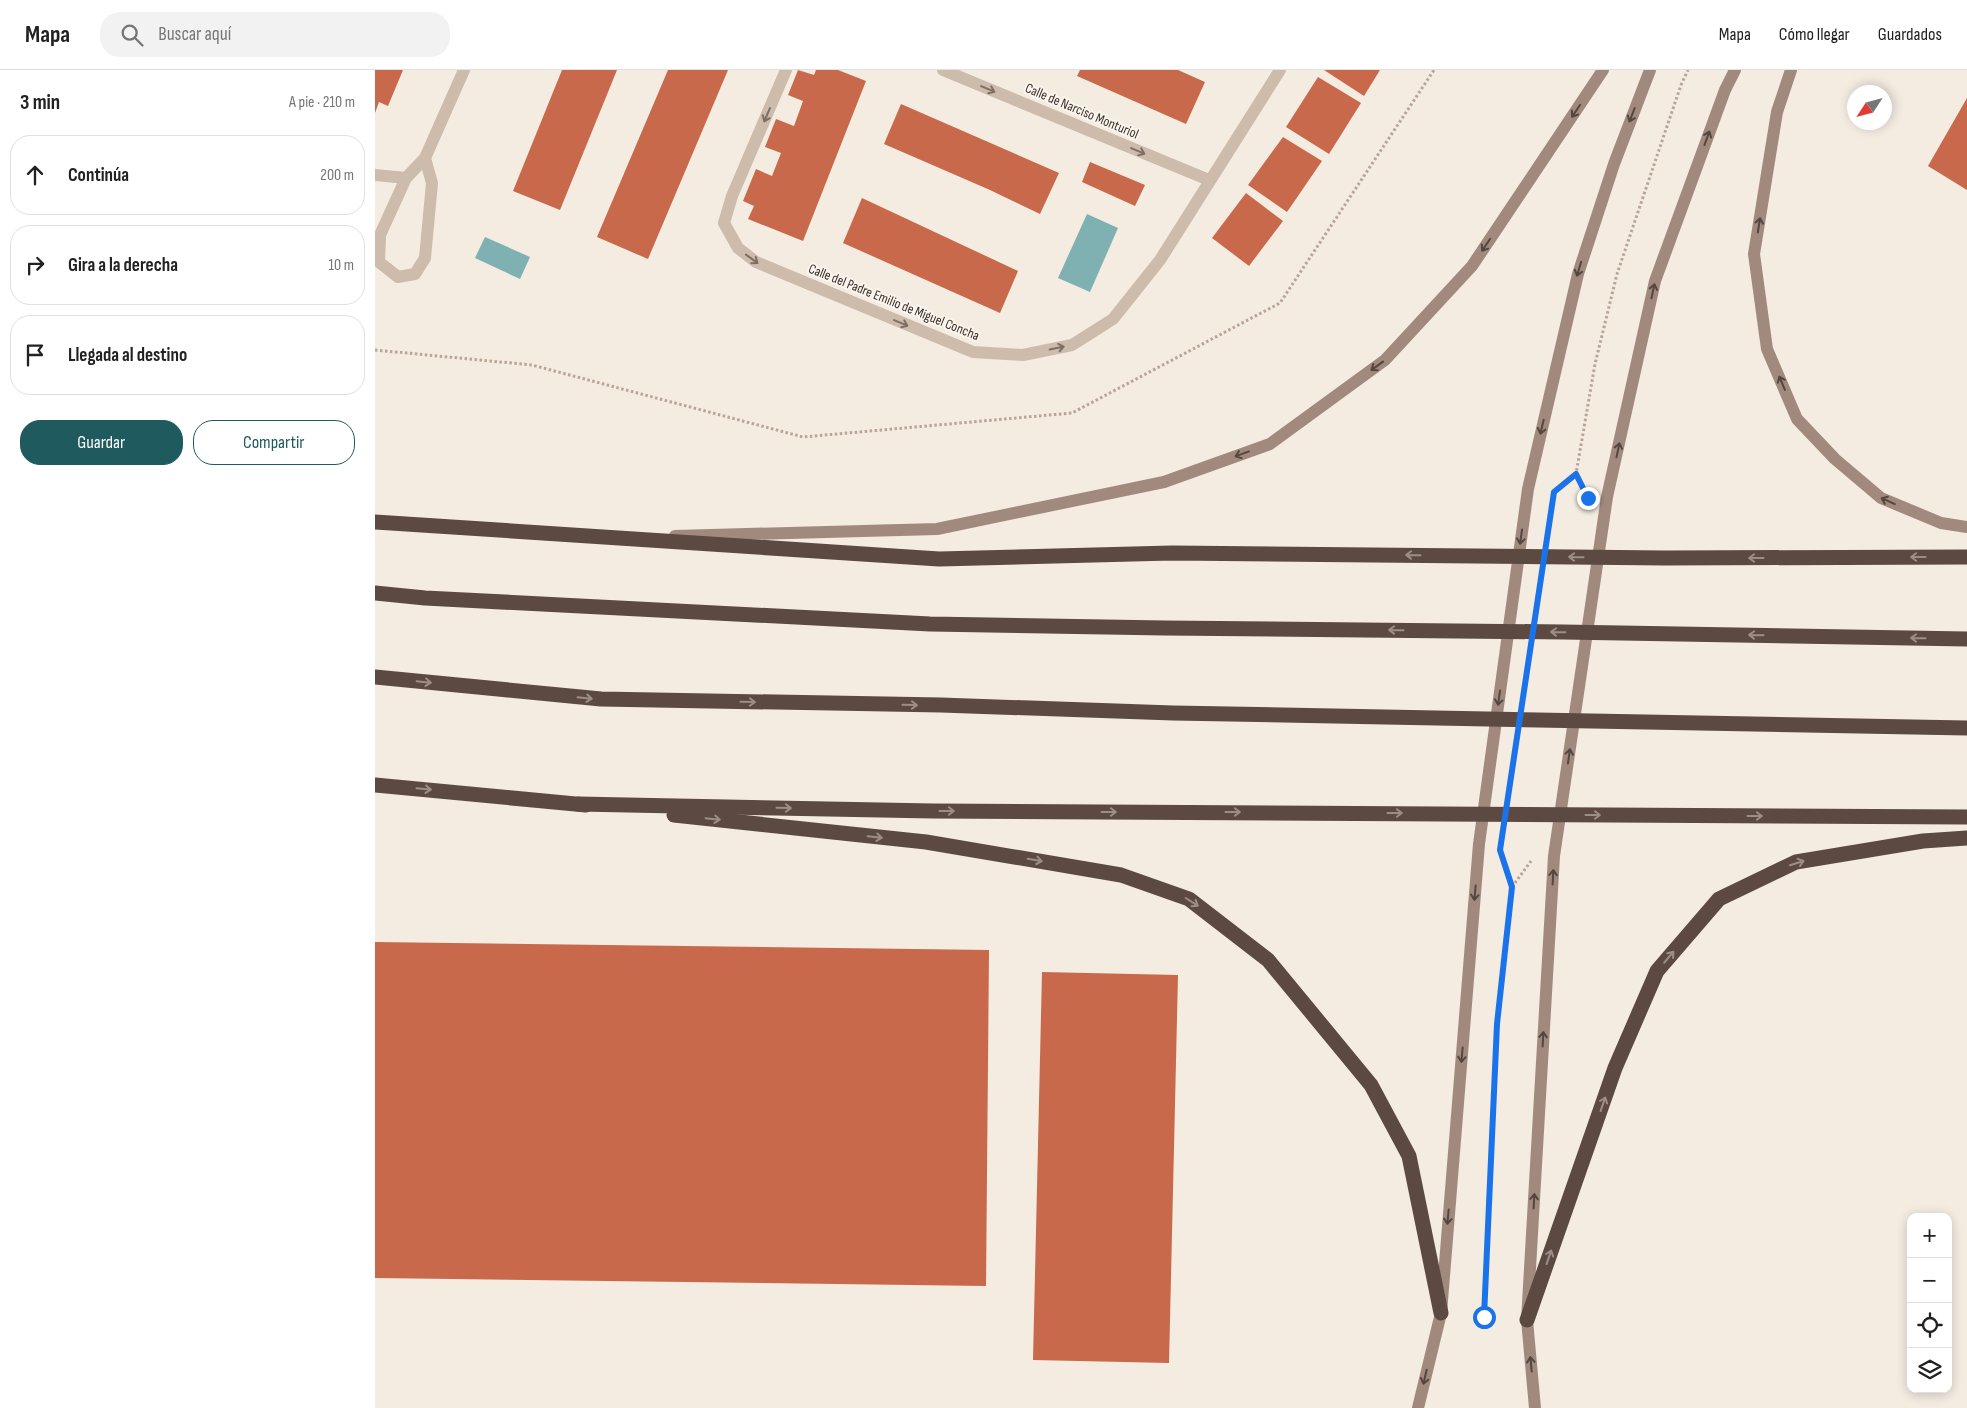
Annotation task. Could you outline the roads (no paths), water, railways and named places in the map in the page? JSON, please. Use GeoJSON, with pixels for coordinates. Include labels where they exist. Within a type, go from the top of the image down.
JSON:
{"type":"FeatureCollection","features":[{"type":"Feature","properties":{"kind":"highway"},"geometry":{"type":"LineString","coordinates":[[375,522],[939,559],[1172,553],[1665,558],[1967,557]]}},
{"type":"Feature","properties":{"kind":"highway"},"geometry":{"type":"LineString","coordinates":[[375,586],[425,598]]}},
{"type":"Feature","properties":{"kind":"highway"},"geometry":{"type":"LineString","coordinates":[[375,593],[425,598],[930,624],[1967,639]]}},
{"type":"Feature","properties":{"kind":"highway"},"geometry":{"type":"LineString","coordinates":[[375,677],[601,699],[941,705],[1183,714],[1967,728]]}},
{"type":"Feature","properties":{"kind":"highway"},"geometry":{"type":"LineString","coordinates":[[375,785],[578,804],[926,842],[1121,874],[1189,899],[1268,960],[1371,1085],[1409,1156],[1441,1313]]}},
{"type":"Feature","properties":{"kind":"highway"},"geometry":{"type":"LineString","coordinates":[[578,804],[942,811],[1967,817]]}},
{"type":"Feature","properties":{"kind":"highway"},"geometry":{"type":"LineString","coordinates":[[1527,1320],[1615,1068],[1657,971],[1719,899],[1797,862],[1923,841],[1967,838]]}},
{"type":"Feature","properties":{"kind":"street"},"geometry":{"type":"LineString","coordinates":[[425,158],[432,183],[425,258],[415,274],[398,277],[379,262],[380,235],[406,178],[425,158],[464,70]]}},
{"type":"Feature","properties":{"kind":"street","name":"Calle del Padre Emilio de Miguel Concha"},"geometry":{"type":"LineString","coordinates":[[786,70],[732,196],[724,224],[738,248],[756,262],[973,352],[1023,355],[1072,345],[1113,319],[1160,260],[1280,70]]}},
{"type":"Feature","properties":{"kind":"street","name":"Calle de Narciso Monturiol"},"geometry":{"type":"LineString","coordinates":[[943,70],[1209,180]]}},
{"type":"Feature","properties":{"kind":"street"},"geometry":{"type":"LineString","coordinates":[[611,537],[937,529],[1163,482],[1270,444],[1385,360],[1472,266],[1603,70]]}},
{"type":"Feature","properties":{"kind":"street"},"geometry":{"type":"LineString","coordinates":[[1418,1408],[1441,1313],[1479,844],[1528,489],[1578,274],[1613,164],[1650,70]]}},
{"type":"Feature","properties":{"kind":"street"},"geometry":{"type":"LineString","coordinates":[[1535,1408],[1527,1320],[1554,856],[1607,497],[1655,281],[1725,90],[1735,70]]}},
{"type":"Feature","properties":{"kind":"street"},"geometry":{"type":"LineString","coordinates":[[1791,70],[1777,112],[1754,254],[1767,349],[1797,419],[1835,460],[1881,498],[1941,524],[1967,527]]}},
{"type":"Feature","properties":{"kind":"street"},"geometry":{"type":"LineString","coordinates":[[375,176],[406,178]]}},
{"type":"Feature","properties":{"kind":"water"},"geometry":{"type":"Polygon","coordinates":[[[1087,214],[1118,228],[1090,292],[1058,278],[1087,214]]]}},
{"type":"Feature","properties":{"kind":"water"},"geometry":{"type":"Polygon","coordinates":[[[485,237],[530,257],[520,279],[475,258],[485,237]]]}}]}
